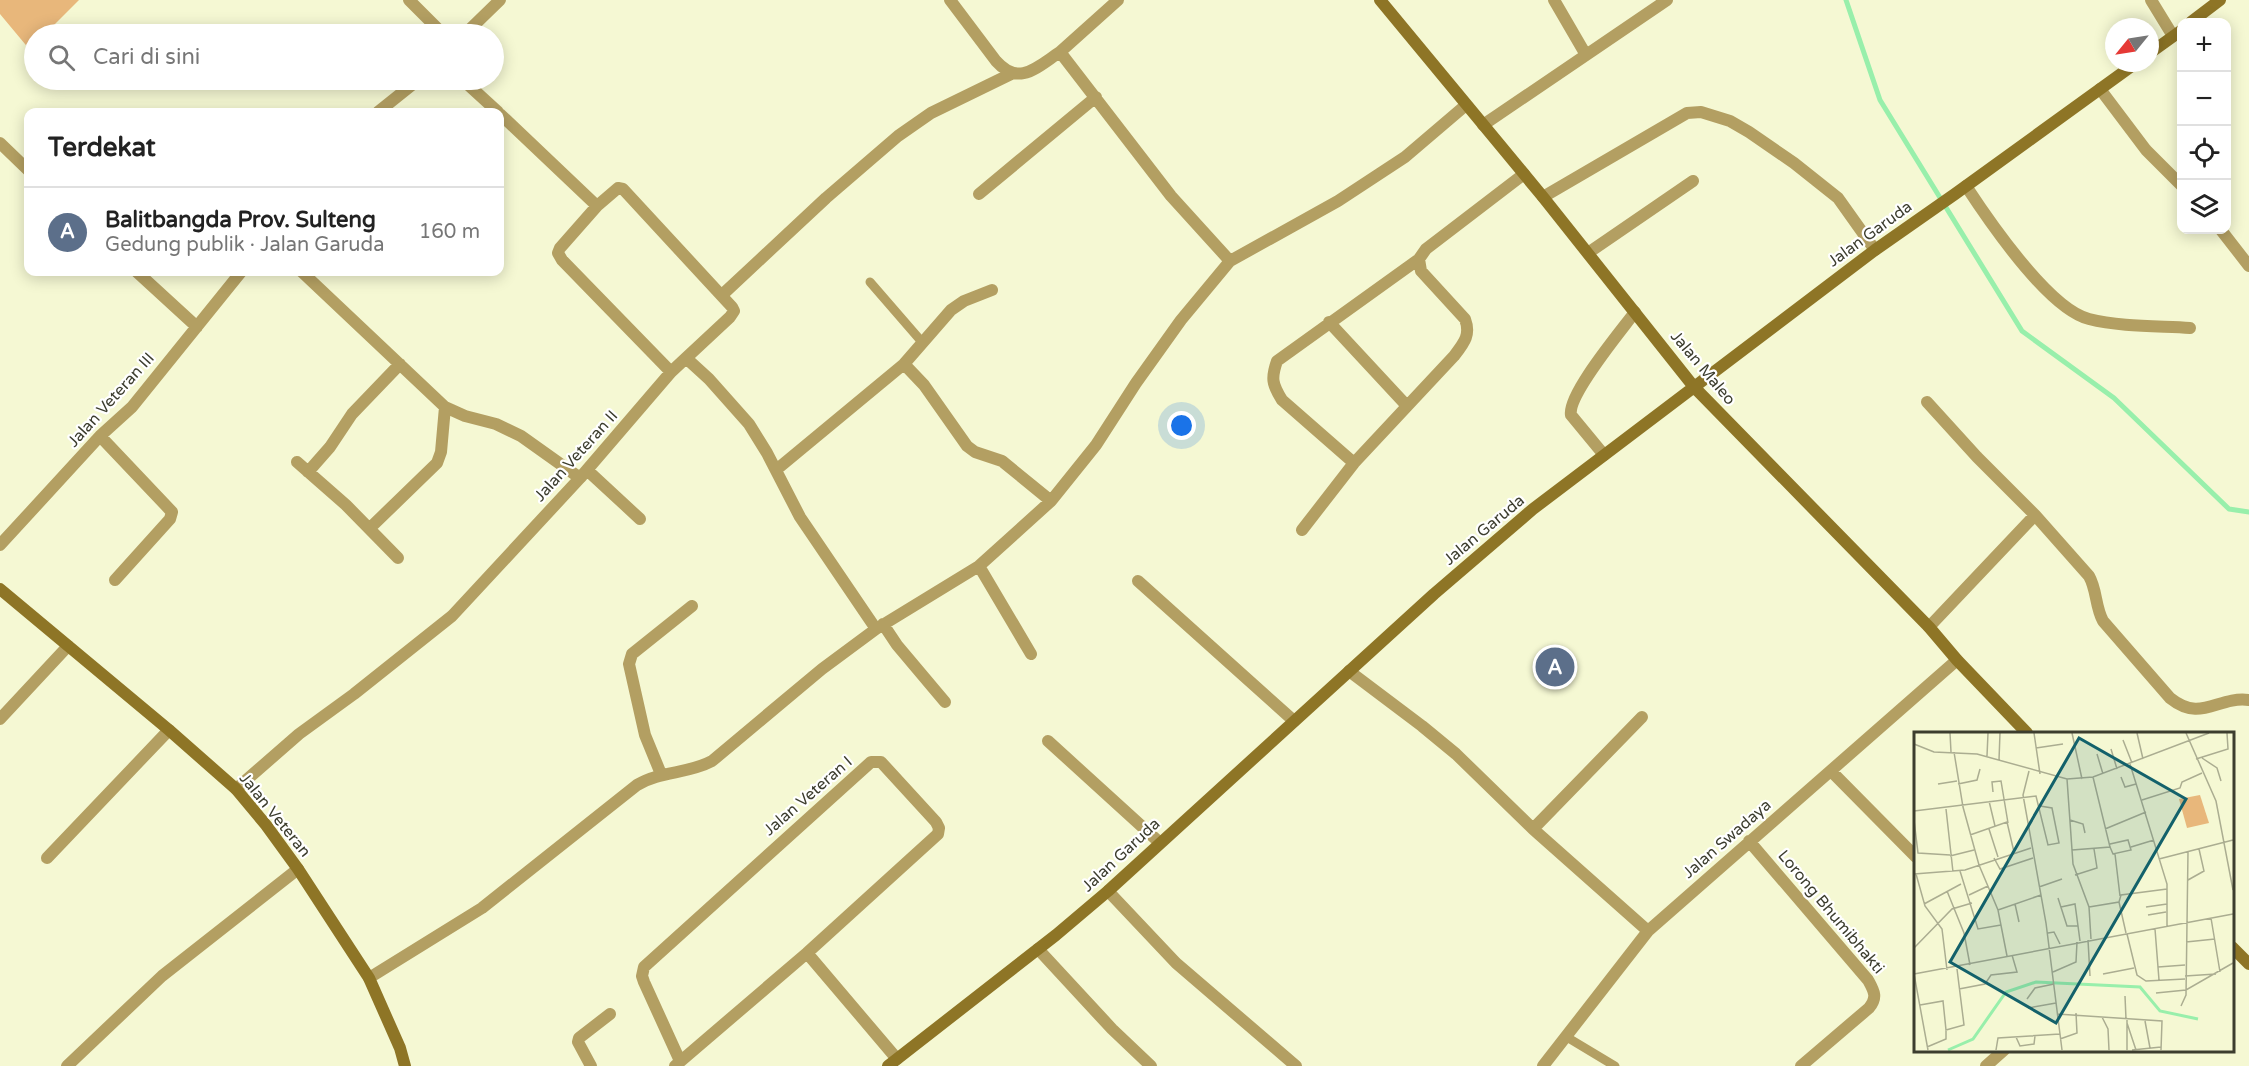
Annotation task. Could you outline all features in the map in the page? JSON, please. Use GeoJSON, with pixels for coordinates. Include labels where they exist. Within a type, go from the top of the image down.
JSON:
{"type":"FeatureCollection","features":[{"type":"Feature","properties":{"kind":"street"},"geometry":{"type":"LineString","coordinates":[[409,0],[433,24]]}},
{"type":"Feature","properties":{"kind":"street"},"geometry":{"type":"LineString","coordinates":[[475,24],[500,0]]}},
{"type":"Feature","properties":{"kind":"street"},"geometry":{"type":"LineString","coordinates":[[950,0],[1003,70],[1018,75],[1030,71],[1060,52],[1118,0]]}},
{"type":"Feature","properties":{"kind":"street","name":"Jalan Maleo"},"geometry":{"type":"LineString","coordinates":[[1380,0],[1543,197],[1694,387],[1929,627],[1957,660],[2026,732]]}},
{"type":"Feature","properties":{"kind":"street"},"geometry":{"type":"LineString","coordinates":[[1554,0],[1586,55]]}},
{"type":"Feature","properties":{"kind":"street"},"geometry":{"type":"LineString","coordinates":[[1483,125],[1667,0]]}},
{"type":"Feature","properties":{"kind":"street"},"geometry":{"type":"LineString","coordinates":[[2151,0],[2177,33],[2159,46]]}},
{"type":"Feature","properties":{"kind":"street"},"geometry":{"type":"LineString","coordinates":[[2196,18],[2220,0]]}},
{"type":"Feature","properties":{"kind":"street"},"geometry":{"type":"LineString","coordinates":[[1060,52],[1172,196],[1230,261]]}},
{"type":"Feature","properties":{"kind":"street","name":"Jalan Garuda"},"geometry":{"type":"LineString","coordinates":[[892,1062],[1038,949],[1108,891],[1159,842],[1434,594],[1533,509],[1875,250],[2124,72]]}},
{"type":"Feature","properties":{"kind":"street"},"geometry":{"type":"LineString","coordinates":[[670,372],[559,255],[560,248],[597,206],[615,190],[623,189],[722,295],[826,198],[897,136],[942,108],[1011,74]]}},
{"type":"Feature","properties":{"kind":"street"},"geometry":{"type":"LineString","coordinates":[[2100,89],[2146,150],[2177,182]]}},
{"type":"Feature","properties":{"kind":"street"},"geometry":{"type":"LineString","coordinates":[[383,108],[406,90]]}},
{"type":"Feature","properties":{"kind":"street"},"geometry":{"type":"LineString","coordinates":[[475,90],[494,108]]}},
{"type":"Feature","properties":{"kind":"street"},"geometry":{"type":"LineString","coordinates":[[979,194],[1096,97]]}},
{"type":"Feature","properties":{"kind":"street"},"geometry":{"type":"LineString","coordinates":[[369,978],[482,908],[637,785],[661,774],[696,768],[712,761],[822,669],[879,626],[979,566],[1051,501],[1096,446],[1136,383],[1181,320],[1230,261],[1338,201],[1405,157],[1466,105]]}},
{"type":"Feature","properties":{"kind":"street"},"geometry":{"type":"LineString","coordinates":[[1543,197],[1687,113],[1701,112],[1740,127],[1825,186],[1838,198],[1875,250]]}},
{"type":"Feature","properties":{"kind":"street"},"geometry":{"type":"LineString","coordinates":[[504,118],[597,206]]}},
{"type":"Feature","properties":{"kind":"street"},"geometry":{"type":"LineString","coordinates":[[0,143],[24,166]]}},
{"type":"Feature","properties":{"kind":"street"},"geometry":{"type":"LineString","coordinates":[[1354,463],[1282,400],[1275,389],[1272,376],[1277,361],[1419,259],[1426,249],[1524,174]]}},
{"type":"Feature","properties":{"kind":"street"},"geometry":{"type":"LineString","coordinates":[[1588,253],[1693,181]]}},
{"type":"Feature","properties":{"kind":"street"},"geometry":{"type":"LineString","coordinates":[[1966,186],[1989,222],[2034,277],[2076,313],[2088,319],[2190,328]]}},
{"type":"Feature","properties":{"kind":"street"},"geometry":{"type":"LineString","coordinates":[[2224,234],[2249,266]]}},
{"type":"Feature","properties":{"kind":"street"},"geometry":{"type":"LineString","coordinates":[[1302,530],[1354,463],[1454,356],[1466,340],[1468,328],[1466,319],[1421,271],[1419,259]]}},
{"type":"Feature","properties":{"kind":"street"},"geometry":{"type":"LineString","coordinates":[[141,276],[196,327]]}},
{"type":"Feature","properties":{"kind":"street","name":"Jalan Veteran III"},"geometry":{"type":"LineString","coordinates":[[0,545],[100,436],[132,406],[238,276]]}},
{"type":"Feature","properties":{"kind":"street"},"geometry":{"type":"LineString","coordinates":[[306,276],[445,407],[465,416],[496,424],[521,436],[583,474],[640,519]]}},
{"type":"Feature","properties":{"kind":"street"},"geometry":{"type":"LineString","coordinates":[[776,470],[904,364],[951,310],[992,290]]}},
{"type":"Feature","properties":{"kind":"street","name":"Jalan Veteran II"},"geometry":{"type":"LineString","coordinates":[[236,789],[299,734],[354,694],[452,615],[583,474],[670,372],[734,311],[722,295]]}},
{"type":"Feature","properties":{"kind":"street"},"geometry":{"type":"LineString","coordinates":[[1604,455],[1571,415],[1570,409],[1581,386],[1635,312]]}},
{"type":"Feature","properties":{"kind":"street"},"geometry":{"type":"LineString","coordinates":[[1329,322],[1407,406]]}},
{"type":"Feature","properties":{"kind":"street"},"geometry":{"type":"LineString","coordinates":[[686,358],[749,424],[800,517],[879,626],[945,702]]}},
{"type":"Feature","properties":{"kind":"street"},"geometry":{"type":"LineString","coordinates":[[308,472],[330,447],[352,414],[400,364]]}},
{"type":"Feature","properties":{"kind":"street"},"geometry":{"type":"LineString","coordinates":[[904,364],[924,385],[967,446],[975,452],[1002,461],[1051,501]]}},
{"type":"Feature","properties":{"kind":"street"},"geometry":{"type":"LineString","coordinates":[[1928,402],[1977,458],[2035,515],[2089,576],[2094,587],[2096,605],[2103,621],[2170,698],[2182,706],[2195,710],[2241,699],[2249,700]]}},
{"type":"Feature","properties":{"kind":"street"},"geometry":{"type":"LineString","coordinates":[[370,528],[437,463],[441,452],[445,407]]}},
{"type":"Feature","properties":{"kind":"street"},"geometry":{"type":"LineString","coordinates":[[100,436],[172,512],[170,519],[115,580]]}},
{"type":"Feature","properties":{"kind":"street"},"geometry":{"type":"LineString","coordinates":[[297,462],[370,528],[398,558]]}},
{"type":"Feature","properties":{"kind":"street"},"geometry":{"type":"LineString","coordinates":[[1929,627],[2035,515]]}},
{"type":"Feature","properties":{"kind":"street"},"geometry":{"type":"LineString","coordinates":[[979,566],[1031,654]]}},
{"type":"Feature","properties":{"kind":"street"},"geometry":{"type":"LineString","coordinates":[[1138,581],[1294,721]]}},
{"type":"Feature","properties":{"kind":"street","name":"Jalan Veteran"},"geometry":{"type":"LineString","coordinates":[[0,589],[236,789],[298,869],[369,978],[400,1048],[405,1066]]}},
{"type":"Feature","properties":{"kind":"street"},"geometry":{"type":"LineString","coordinates":[[661,774],[645,735],[629,664],[632,654],[692,606]]}},
{"type":"Feature","properties":{"kind":"street"},"geometry":{"type":"LineString","coordinates":[[0,719],[68,646]]}},
{"type":"Feature","properties":{"kind":"street","name":"Jalan Swadaya"},"geometry":{"type":"LineString","coordinates":[[1543,1066],[1648,931],[1957,660]]}},
{"type":"Feature","properties":{"kind":"street"},"geometry":{"type":"LineString","coordinates":[[1349,671],[1456,754],[1533,829],[1648,931]]}},
{"type":"Feature","properties":{"kind":"street"},"geometry":{"type":"LineString","coordinates":[[1533,829],[1642,717]]}},
{"type":"Feature","properties":{"kind":"street"},"geometry":{"type":"LineString","coordinates":[[47,858],[169,730]]}},
{"type":"Feature","properties":{"kind":"street"},"geometry":{"type":"LineString","coordinates":[[1048,741],[1159,842]]}},
{"type":"Feature","properties":{"kind":"street","name":"Jalan Veteran I"},"geometry":{"type":"LineString","coordinates":[[871,762],[881,762],[936,822],[939,828],[938,834],[807,953],[678,1064],[644,982],[642,976],[644,967],[871,762]]}},
{"type":"Feature","properties":{"kind":"street"},"geometry":{"type":"LineString","coordinates":[[1831,771],[1914,855]]}},
{"type":"Feature","properties":{"kind":"street","name":"Lorong Bhumibhakti"},"geometry":{"type":"LineString","coordinates":[[1749,841],[1868,980],[1875,999],[1869,1008],[1801,1066]]}},
{"type":"Feature","properties":{"kind":"street"},"geometry":{"type":"LineString","coordinates":[[67,1066],[162,976],[298,869]]}},
{"type":"Feature","properties":{"kind":"street"},"geometry":{"type":"LineString","coordinates":[[1108,891],[1176,963],[1296,1066]]}},
{"type":"Feature","properties":{"kind":"street"},"geometry":{"type":"LineString","coordinates":[[1038,949],[1142,1063]]}},
{"type":"Feature","properties":{"kind":"street"},"geometry":{"type":"LineString","coordinates":[[2234,949],[2249,964]]}},
{"type":"Feature","properties":{"kind":"street"},"geometry":{"type":"LineString","coordinates":[[807,953],[892,1062]]}},
{"type":"Feature","properties":{"kind":"street"},"geometry":{"type":"LineString","coordinates":[[591,1066],[578,1042],[579,1038],[610,1014]]}},
{"type":"Feature","properties":{"kind":"street"},"geometry":{"type":"LineString","coordinates":[[1986,1066],[2003,1051]]}},
{"type":"Feature","properties":{"kind":"lane"},"geometry":{"type":"LineString","coordinates":[[870,282],[922,342]]}},
{"type":"Feature","properties":{"kind":"lane"},"geometry":{"type":"LineString","coordinates":[[1565,1036],[1615,1066]]}},
{"type":"Feature","properties":{"kind":"shaded area"},"geometry":{"type":"Polygon","coordinates":[[[0,0],[79,0],[55,24],[24,24],[24,43],[0,14],[0,0]]]}},
{"type":"Feature","properties":{"kind":"waterway"},"geometry":{"type":"LineString","coordinates":[[1846,0],[1880,100],[2022,331],[2114,398],[2229,509],[2249,512]]}},
{"type":"Feature","properties":{"kind":"place","name":"Balitbangda Prov. Sulteng"},"geometry":{"type":"Point","coordinates":[1555,667]}}]}
